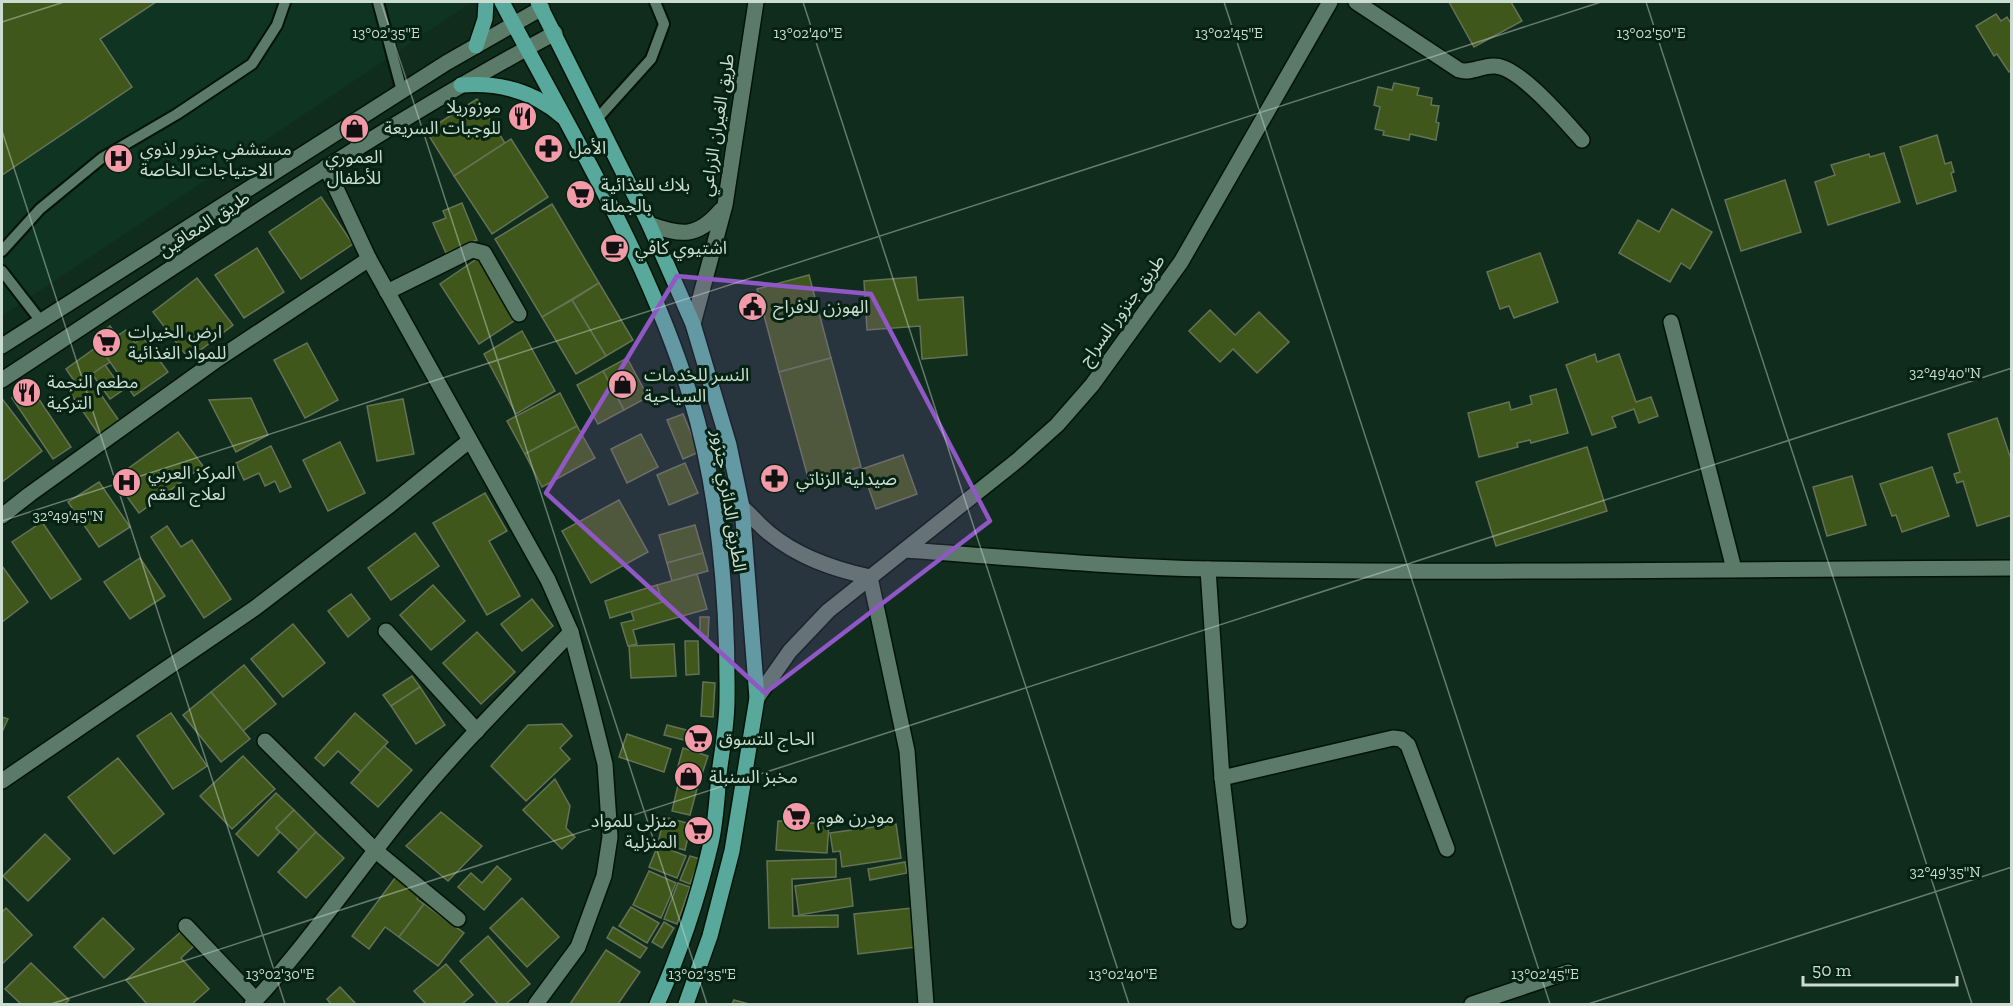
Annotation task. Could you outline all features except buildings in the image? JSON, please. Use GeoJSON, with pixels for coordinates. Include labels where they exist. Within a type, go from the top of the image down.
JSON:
{"type":"FeatureCollection","features":[{"type":"Feature","properties":{"kind":"main road"},"geometry":{"type":"LineString","coordinates":[[476,46],[484,20],[486,2]]}},
{"type":"Feature","properties":{"kind":"main road","name":"الطريق الدائري جنزور"},"geometry":{"type":"LineString","coordinates":[[502,2],[570,124],[627,240],[666,329],[690,394],[707,460],[723,583],[728,703],[712,841],[688,924],[667,984],[657,1005]]}},
{"type":"Feature","properties":{"kind":"main road","name":"الطريق الدائري جنزور"},"geometry":{"type":"LineString","coordinates":[[544,4],[555,33],[649,224],[693,324],[729,445],[742,507],[757,698],[732,851],[710,936],[686,1005]]}},
{"type":"Feature","properties":{"kind":"main road"},"geometry":{"type":"LineString","coordinates":[[460,85],[481,84],[520,91],[538,99],[570,124]]}},
{"type":"Feature","properties":{"kind":"street","name":"طريق الغيران الزراعي"},"geometry":{"type":"LineString","coordinates":[[693,324],[725,205],[756,2]]}},
{"type":"Feature","properties":{"kind":"street","name":"طريق جنزور السراج"},"geometry":{"type":"LineString","coordinates":[[757,698],[778,666],[828,611],[1019,459],[1057,425],[1092,385],[1181,262],[1330,2]]}},
{"type":"Feature","properties":{"kind":"street"},"geometry":{"type":"LineString","coordinates":[[1356,2],[1458,70],[1465,72],[1495,66],[1504,68],[1539,92],[1582,140]]}},
{"type":"Feature","properties":{"kind":"street","name":"طريق المعاقين"},"geometry":{"type":"LineString","coordinates":[[2,346],[402,91],[544,4]]}},
{"type":"Feature","properties":{"kind":"street","name":"طريق المعاقين"},"geometry":{"type":"LineString","coordinates":[[2,380],[326,167],[460,85],[555,33]]}},
{"type":"Feature","properties":{"kind":"street"},"geometry":{"type":"LineString","coordinates":[[326,167],[369,259],[548,580],[571,632],[604,764],[610,837],[604,876],[578,947],[536,1005]]}},
{"type":"Feature","properties":{"kind":"street"},"geometry":{"type":"LineString","coordinates":[[649,224],[683,234],[696,231],[710,222],[725,205]]}},
{"type":"Feature","properties":{"kind":"street"},"geometry":{"type":"LineString","coordinates":[[387,292],[472,250],[483,253],[519,314]]}},
{"type":"Feature","properties":{"kind":"street"},"geometry":{"type":"LineString","coordinates":[[2,516],[218,358],[369,259]]}},
{"type":"Feature","properties":{"kind":"street"},"geometry":{"type":"LineString","coordinates":[[1671,322],[1734,569]]}},
{"type":"Feature","properties":{"kind":"street"},"geometry":{"type":"LineString","coordinates":[[2,781],[255,608],[390,506],[469,441]]}},
{"type":"Feature","properties":{"kind":"street"},"geometry":{"type":"LineString","coordinates":[[742,507],[769,533],[799,554],[833,569],[870,578],[907,751],[926,1005]]}},
{"type":"Feature","properties":{"kind":"street"},"geometry":{"type":"LineString","coordinates":[[905,550],[1208,569],[2012,568]]}},
{"type":"Feature","properties":{"kind":"street"},"geometry":{"type":"LineString","coordinates":[[1208,569],[1222,778],[1239,921]]}},
{"type":"Feature","properties":{"kind":"street"},"geometry":{"type":"LineString","coordinates":[[386,631],[477,731]]}},
{"type":"Feature","properties":{"kind":"street"},"geometry":{"type":"LineString","coordinates":[[186,926],[254,1002],[288,966],[411,805],[571,632]]}},
{"type":"Feature","properties":{"kind":"street"},"geometry":{"type":"LineString","coordinates":[[1222,778],[1393,738],[1401,739],[1407,745],[1447,849]]}},
{"type":"Feature","properties":{"kind":"street"},"geometry":{"type":"LineString","coordinates":[[265,741],[376,851],[458,919]]}},
{"type":"Feature","properties":{"kind":"street"},"geometry":{"type":"LineString","coordinates":[[1472,1005],[1568,972]]}},
{"type":"Feature","properties":{"kind":"street"},"geometry":{"type":"LineString","coordinates":[[648,1005],[667,984]]}},
{"type":"Feature","properties":{"kind":"lane"},"geometry":{"type":"LineString","coordinates":[[2,250],[40,209],[102,158],[177,114],[252,64],[277,25],[285,2]]}},
{"type":"Feature","properties":{"kind":"lane"},"geometry":{"type":"LineString","coordinates":[[378,2],[402,91]]}},
{"type":"Feature","properties":{"kind":"lane"},"geometry":{"type":"LineString","coordinates":[[597,119],[651,59],[664,24],[655,2]]}},
{"type":"Feature","properties":{"kind":"lane"},"geometry":{"type":"LineString","coordinates":[[2,271],[40,320]]}},
{"type":"Feature","properties":{"kind":"highlighted area"},"geometry":{"type":"Polygon","coordinates":[[[677,276],[871,294],[990,521],[765,693],[546,493],[677,276]]]}},
{"type":"Feature","properties":{"kind":"shaded area","name":"مستشفي جنزور لذوي الاحتياجات الخاصة"},"geometry":{"type":"Polygon","coordinates":[[[2,2],[472,2],[2,316],[2,2]]]}},
{"type":"Feature","properties":{"kind":"place","name":"موزوريلا للوجبات السريعة"},"geometry":{"type":"Point","coordinates":[522,117]}},
{"type":"Feature","properties":{"kind":"place","name":"العموري للأطفال"},"geometry":{"type":"Point","coordinates":[354,128]}},
{"type":"Feature","properties":{"kind":"place","name":"الأمل"},"geometry":{"type":"Point","coordinates":[548,148]}},
{"type":"Feature","properties":{"kind":"place","name":"مستشفي جنزور لذوي الاحتياجات الخاصة"},"geometry":{"type":"Point","coordinates":[119,159]}},
{"type":"Feature","properties":{"kind":"place","name":"بلاك للغذائية بالجملة"},"geometry":{"type":"Point","coordinates":[580,195]}},
{"type":"Feature","properties":{"kind":"place","name":"اشتيوي كافي"},"geometry":{"type":"Point","coordinates":[614,248]}},
{"type":"Feature","properties":{"kind":"place","name":"الهوزن للافراح"},"geometry":{"type":"Point","coordinates":[752,307]}},
{"type":"Feature","properties":{"kind":"place","name":"ارض الخيرات للمواد الغذائية"},"geometry":{"type":"Point","coordinates":[107,342]}},
{"type":"Feature","properties":{"kind":"place","name":"النسر للخدمات السياحية"},"geometry":{"type":"Point","coordinates":[623,385]}},
{"type":"Feature","properties":{"kind":"place","name":"مطعم النجمة التركية"},"geometry":{"type":"Point","coordinates":[26,392]}},
{"type":"Feature","properties":{"kind":"place","name":"صيدلية الزناتي"},"geometry":{"type":"Point","coordinates":[775,479]}},
{"type":"Feature","properties":{"kind":"place","name":"المركز العربي لعلاج العقم"},"geometry":{"type":"Point","coordinates":[127,483]}},
{"type":"Feature","properties":{"kind":"place","name":"الحاج للتسوق"},"geometry":{"type":"Point","coordinates":[698,739]}},
{"type":"Feature","properties":{"kind":"place","name":"مخبز السنبلة"},"geometry":{"type":"Point","coordinates":[688,777]}},
{"type":"Feature","properties":{"kind":"place","name":"مودرن هوم"},"geometry":{"type":"Point","coordinates":[796,817]}},
{"type":"Feature","properties":{"kind":"place","name":"منزلي للمواد المنزلية"},"geometry":{"type":"Point","coordinates":[698,831]}}]}
